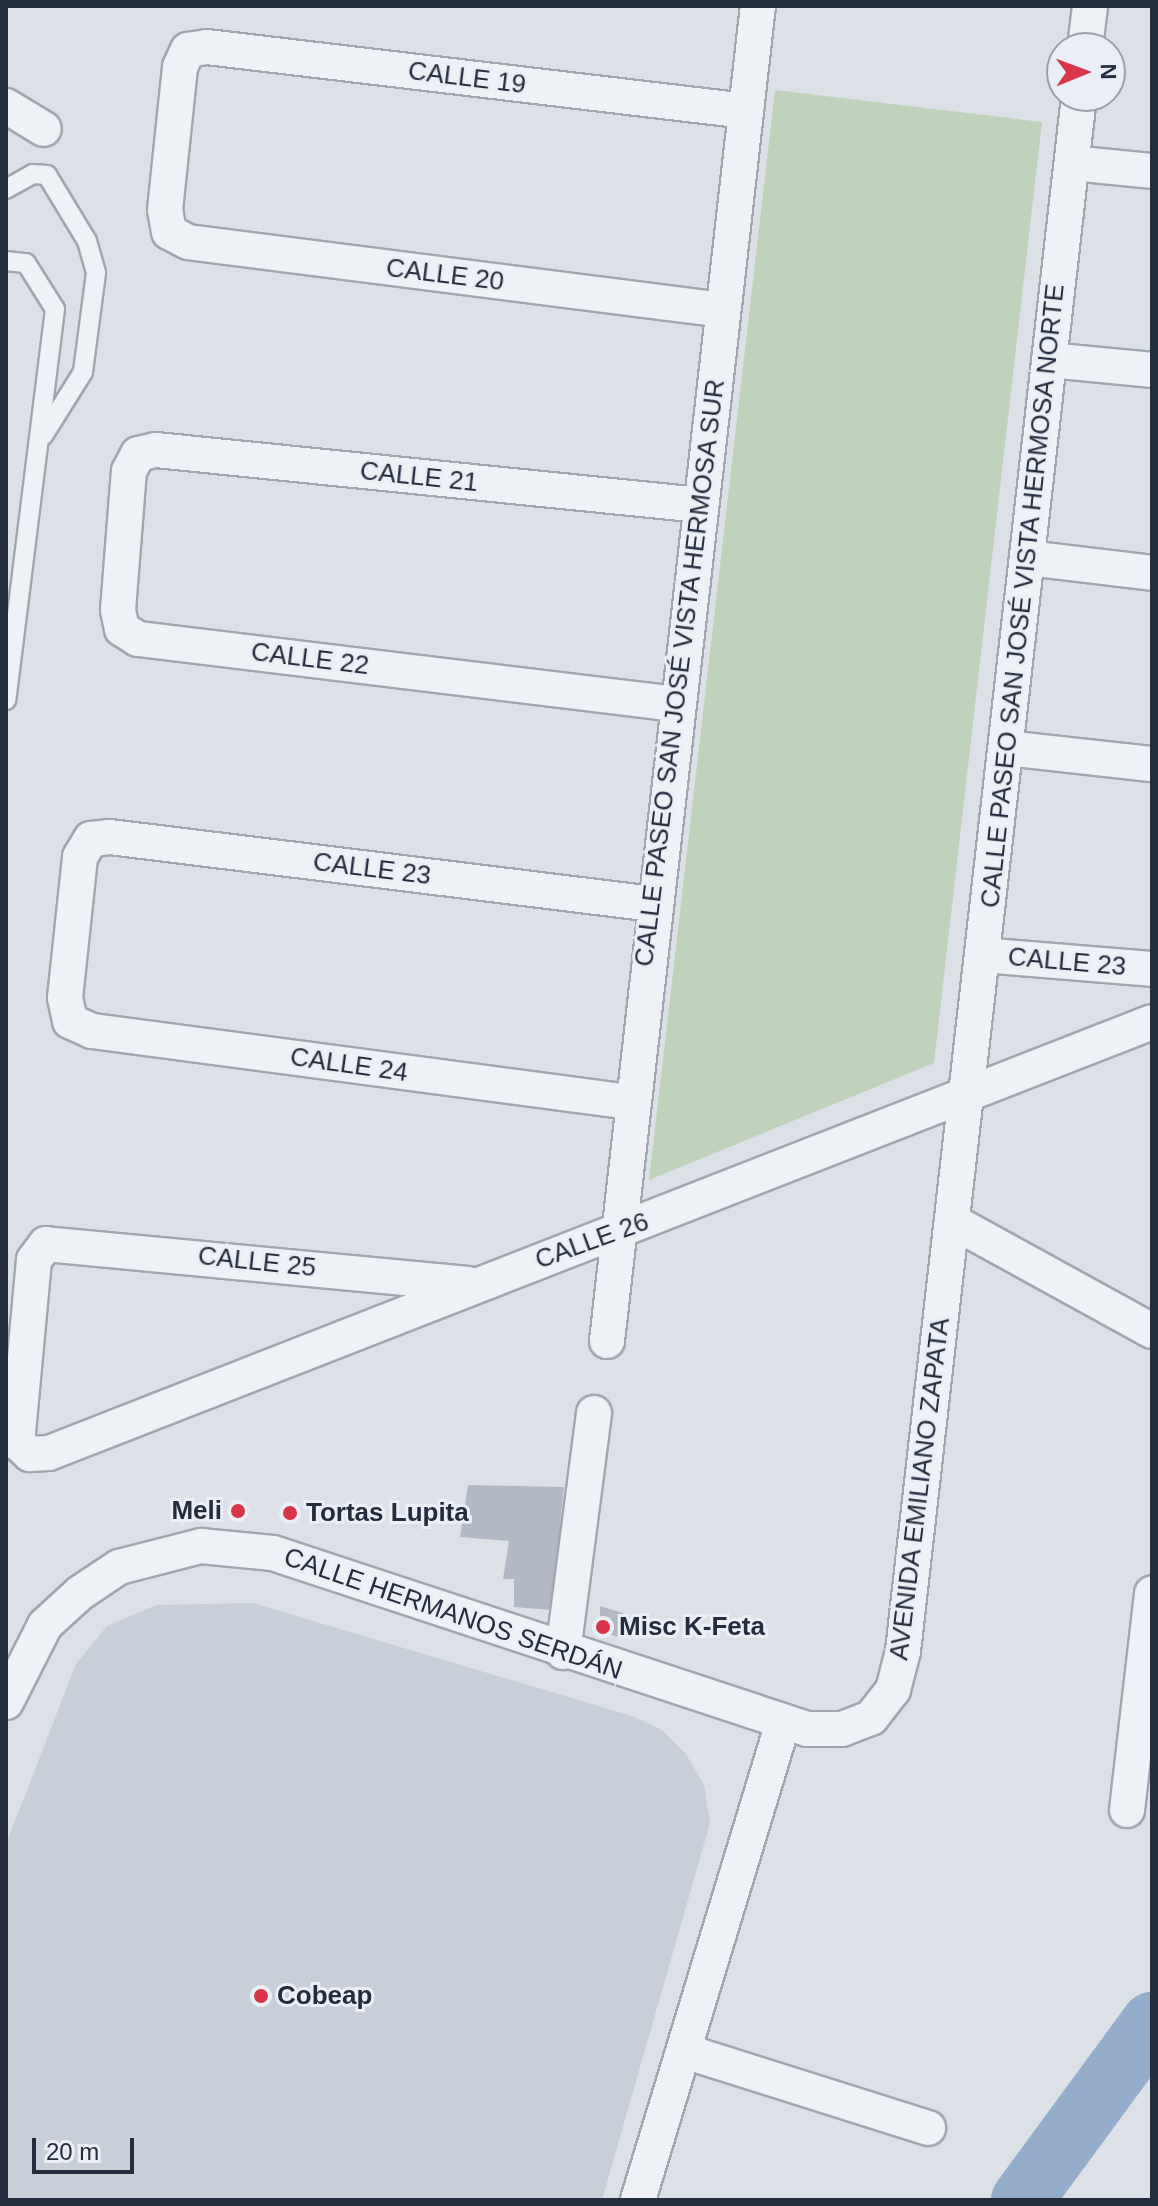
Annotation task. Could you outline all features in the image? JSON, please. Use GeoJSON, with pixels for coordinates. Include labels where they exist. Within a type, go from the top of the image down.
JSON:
{"type":"FeatureCollection","features":[{"type":"Feature","properties":{"kind":"street","name":"CALLE PASEO SAN JOSÉ VISTA HERMOSA SUR"},"geometry":{"type":"LineString","coordinates":[[607,1341],[614,1234],[758,6]]}},
{"type":"Feature","properties":{"kind":"street"},"geometry":{"type":"LineString","coordinates":[[1087,32],[1090,6]]}},
{"type":"Feature","properties":{"kind":"street","name":"CALLE 19"},"geometry":{"type":"LineString","coordinates":[[169,232],[165,210],[178,83],[188,50],[207,47],[746,111]]}},
{"type":"Feature","properties":{"kind":"street"},"geometry":{"type":"LineString","coordinates":[[6,106],[44,129]]}},
{"type":"Feature","properties":{"kind":"street","name":"CALLE PASEO SAN JOSÉ VISTA HERMOSA NORTE"},"geometry":{"type":"LineString","coordinates":[[966,1096],[1077,112]]}},
{"type":"Feature","properties":{"kind":"street"},"geometry":{"type":"LineString","coordinates":[[1072,163],[1152,171]]}},
{"type":"Feature","properties":{"kind":"street","name":"CALLE 20"},"geometry":{"type":"LineString","coordinates":[[169,232],[188,242],[723,310]]}},
{"type":"Feature","properties":{"kind":"street"},"geometry":{"type":"LineString","coordinates":[[1049,360],[1152,370]]}},
{"type":"Feature","properties":{"kind":"street","name":"CALLE 21"},"geometry":{"type":"LineString","coordinates":[[138,454],[156,450],[700,505]]}},
{"type":"Feature","properties":{"kind":"street","name":"CALLE 22"},"geometry":{"type":"LineString","coordinates":[[138,454],[129,471],[118,610],[122,629],[138,639],[676,704]]}},
{"type":"Feature","properties":{"kind":"street"},"geometry":{"type":"LineString","coordinates":[[1027,558],[1152,573]]}},
{"type":"Feature","properties":{"kind":"street"},"geometry":{"type":"LineString","coordinates":[[1006,748],[1152,764]]}},
{"type":"Feature","properties":{"kind":"street","name":"CALLE 23"},"geometry":{"type":"LineString","coordinates":[[70,1021],[65,998],[80,857],[91,839],[653,904]]}},
{"type":"Feature","properties":{"kind":"street","name":"CALLE 23"},"geometry":{"type":"LineString","coordinates":[[982,955],[1152,969]]}},
{"type":"Feature","properties":{"kind":"street","name":"CALLE 24"},"geometry":{"type":"LineString","coordinates":[[70,1021],[92,1031],[630,1102]]}},
{"type":"Feature","properties":{"kind":"street","name":"CALLE 26"},"geometry":{"type":"LineString","coordinates":[[30,1454],[49,1453],[468,1284],[614,1234],[1152,1022]]}},
{"type":"Feature","properties":{"kind":"street","name":"AVENIDA EMILIANO ZAPATA"},"geometry":{"type":"LineString","coordinates":[[783,1723],[842,1729],[871,1718],[893,1690],[903,1651],[966,1096]]}},
{"type":"Feature","properties":{"kind":"street"},"geometry":{"type":"LineString","coordinates":[[952,1221],[1152,1331]]}},
{"type":"Feature","properties":{"kind":"street","name":"CALLE 25"},"geometry":{"type":"LineString","coordinates":[[30,1454],[17,1442],[15,1426],[34,1260],[46,1244],[468,1284]]}},
{"type":"Feature","properties":{"kind":"street"},"geometry":{"type":"LineString","coordinates":[[563,1652],[594,1413]]}},
{"type":"Feature","properties":{"kind":"street","name":"CALLE HERMANOS SERDÁN"},"geometry":{"type":"LineString","coordinates":[[6,1702],[45,1625],[119,1567],[201,1546],[273,1553],[783,1723]]}},
{"type":"Feature","properties":{"kind":"street"},"geometry":{"type":"LineString","coordinates":[[1127,1810],[1152,1593]]}},
{"type":"Feature","properties":{"kind":"street"},"geometry":{"type":"LineString","coordinates":[[638,2200],[783,1723]]}},
{"type":"Feature","properties":{"kind":"street"},"geometry":{"type":"LineString","coordinates":[[684,2051],[928,2128]]}},
{"type":"Feature","properties":{"kind":"lane"},"geometry":{"type":"LineString","coordinates":[[10,182],[40,172],[53,180],[87,241],[96,273],[83,372],[41,439]]}},
{"type":"Feature","properties":{"kind":"lane"},"geometry":{"type":"LineString","coordinates":[[6,261],[26,263],[55,309],[6,700]]}},
{"type":"Feature","properties":{"kind":"shaded area"},"geometry":{"type":"Polygon","coordinates":[[[253,1603],[632,1716],[662,1730],[686,1754],[704,1785],[710,1823],[602,2200],[6,2200],[6,1844],[76,1664],[107,1626],[156,1605],[253,1603]]]}},
{"type":"Feature","properties":{"kind":"green space"},"geometry":{"type":"Polygon","coordinates":[[[775,90],[1042,122],[934,1063],[649,1180],[775,90]]]}},
{"type":"Feature","properties":{"kind":"building"},"geometry":{"type":"Polygon","coordinates":[[[468,1485],[564,1487],[551,1610],[514,1607],[514,1579],[503,1579],[509,1541],[460,1537],[468,1485]]]}},
{"type":"Feature","properties":{"kind":"building"},"geometry":{"type":"Polygon","coordinates":[[[600,1606],[623,1613],[621,1638],[600,1631],[600,1606]]]}},
{"type":"Feature","properties":{"kind":"waterway"},"geometry":{"type":"LineString","coordinates":[[1022,2200],[1152,2023]]}},
{"type":"Feature","properties":{"kind":"place","name":"Meli"},"geometry":{"type":"Point","coordinates":[238,1511]}},
{"type":"Feature","properties":{"kind":"place","name":"Tortas Lupita"},"geometry":{"type":"Point","coordinates":[290,1513]}},
{"type":"Feature","properties":{"kind":"place","name":"Misc K-Feta"},"geometry":{"type":"Point","coordinates":[603,1627]}},
{"type":"Feature","properties":{"kind":"place","name":"Cobeap"},"geometry":{"type":"Point","coordinates":[261,1996]}}]}
